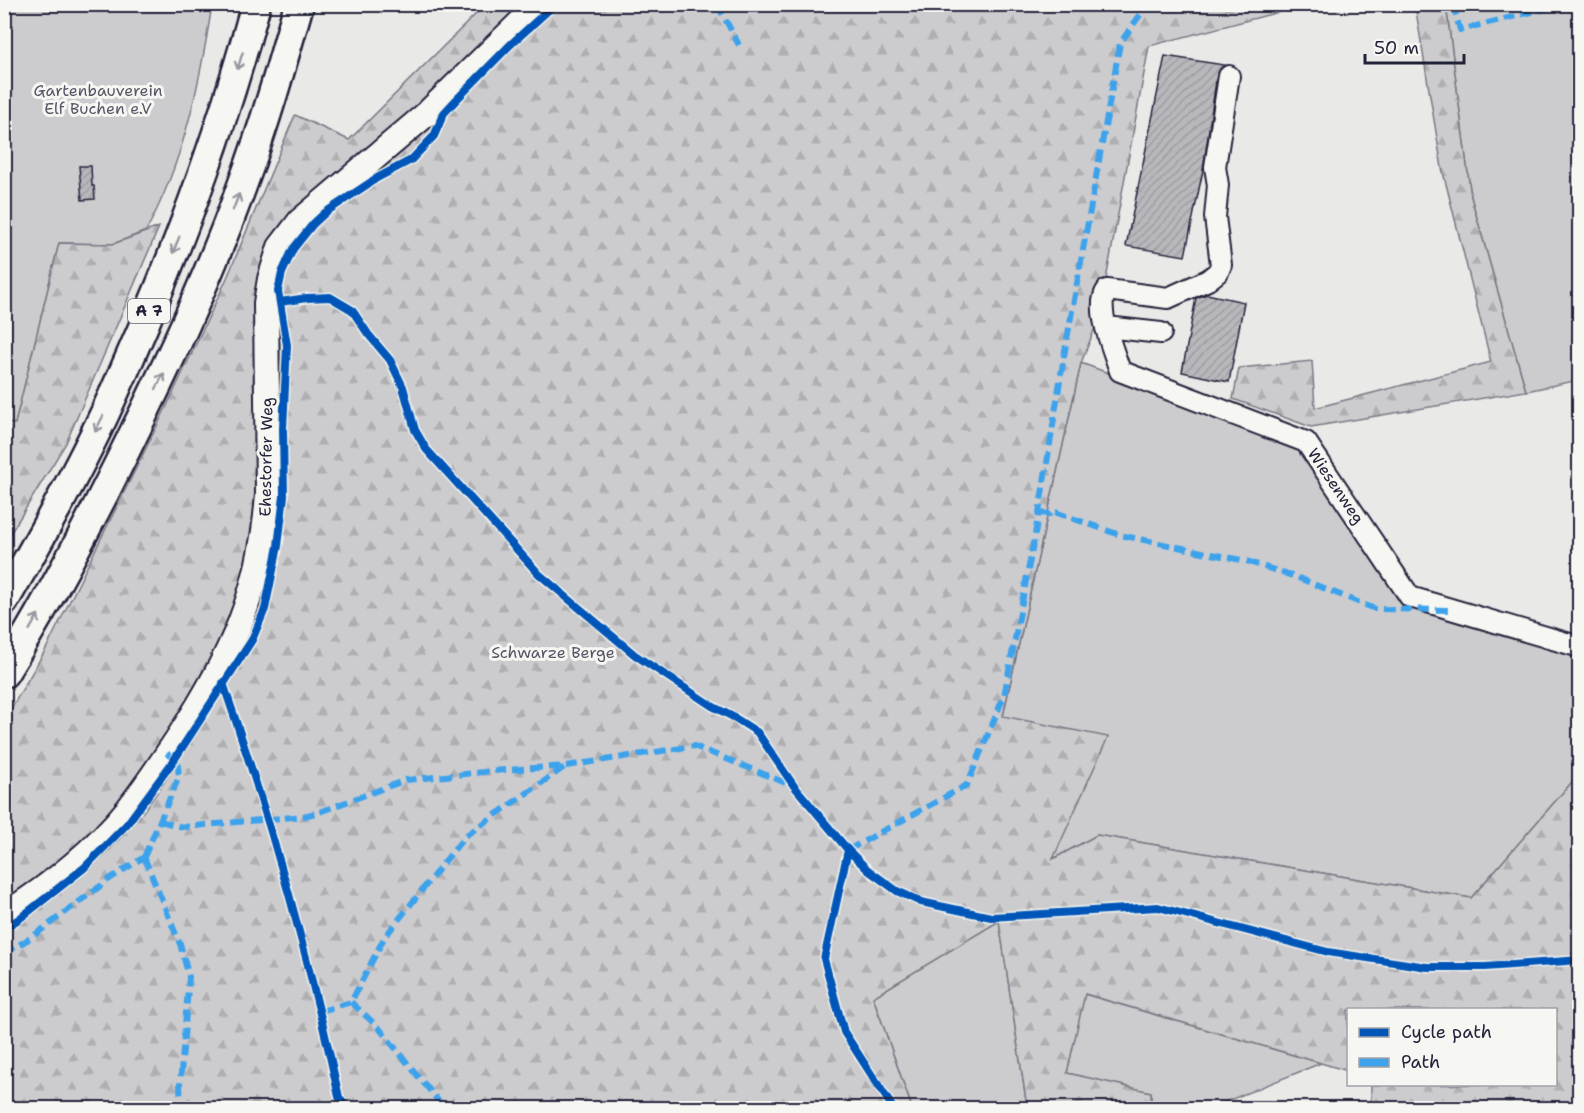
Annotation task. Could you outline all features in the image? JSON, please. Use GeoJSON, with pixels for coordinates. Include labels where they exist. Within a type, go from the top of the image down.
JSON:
{"type":"FeatureCollection","features":[{"type":"Feature","properties":{"kind":"highway","name":"A 7"},"geometry":{"type":"LineString","coordinates":[[4,601],[47,525],[99,424],[135,343],[207,164],[256,4]]}},
{"type":"Feature","properties":{"kind":"highway","name":"A 7"},"geometry":{"type":"LineString","coordinates":[[4,673],[70,559],[174,352],[243,184],[299,4]]}},
{"type":"Feature","properties":{"kind":"main road","name":"Ehestorfer Weg"},"geometry":{"type":"LineString","coordinates":[[4,915],[75,863],[128,810],[193,715],[233,642],[252,587],[266,517],[268,494],[266,303],[270,279],[280,247],[300,221],[424,116],[539,4]]}},
{"type":"Feature","properties":{"kind":"street"},"geometry":{"type":"LineString","coordinates":[[1161,333],[1104,321],[1102,296],[1107,290],[1168,298],[1208,280],[1218,272],[1221,265],[1215,217],[1218,185],[1215,167],[1229,76]]}},
{"type":"Feature","properties":{"kind":"street","name":"Wiesenweg"},"geometry":{"type":"LineString","coordinates":[[1104,321],[1120,371],[1306,442],[1410,597],[1580,647]]}},
{"type":"Feature","properties":{"kind":"green space","name":"Gartenbauverein Elf Buchen e.V"},"geometry":{"type":"Polygon","coordinates":[[[5,5],[212,5],[189,121],[171,177],[146,231],[113,244],[59,243],[15,424],[5,423],[5,5]]]}},
{"type":"Feature","properties":{"kind":"green space","name":"Schwarze Berge"},"geometry":{"type":"Polygon","coordinates":[[[485,5],[1306,5],[1149,46],[1099,318],[1081,363],[1003,716],[1108,737],[1053,859],[1097,835],[1471,898],[1579,774],[1579,1108],[1371,1108],[1371,1086],[1557,1086],[1557,1008],[1347,1008],[1347,1071],[1085,994],[1067,1073],[1151,1092],[1151,1108],[1025,1108],[1027,1107],[999,921],[873,997],[912,1108],[5,1108],[5,719],[46,649],[166,408],[227,278],[295,115],[349,140],[485,5]]]}},
{"type":"Feature","properties":{"kind":"green space"},"geometry":{"type":"Polygon","coordinates":[[[1415,5],[1446,5],[1471,197],[1526,391],[1311,427],[1233,399],[1239,368],[1312,361],[1315,408],[1491,362],[1442,168],[1415,5]]]}},
{"type":"Feature","properties":{"kind":"green space"},"geometry":{"type":"Polygon","coordinates":[[[1446,5],[1579,5],[1579,380],[1526,391],[1471,197],[1446,5]]]}},
{"type":"Feature","properties":{"kind":"green space"},"geometry":{"type":"Polygon","coordinates":[[[159,227],[66,443],[5,542],[5,423],[15,424],[59,243],[113,244],[159,227]]]}},
{"type":"Feature","properties":{"kind":"green space"},"geometry":{"type":"Polygon","coordinates":[[[1081,363],[1299,443],[1400,599],[1579,649],[1579,774],[1471,898],[1097,835],[1053,859],[1003,716],[1081,363]]]}},
{"type":"Feature","properties":{"kind":"green space"},"geometry":{"type":"Polygon","coordinates":[[[999,920],[1027,1107],[912,1108],[873,997],[999,920]]]}},
{"type":"Feature","properties":{"kind":"green space"},"geometry":{"type":"Polygon","coordinates":[[[1084,994],[1321,1063],[1210,1108],[1151,1108],[1151,1092],[1067,1073],[1084,994]]]}},
{"type":"Feature","properties":{"kind":"building"},"geometry":{"type":"Polygon","coordinates":[[[1165,56],[1224,65],[1217,74],[1203,170],[1185,256],[1126,246],[1165,56]]]}},
{"type":"Feature","properties":{"kind":"building"},"geometry":{"type":"Polygon","coordinates":[[[79,166],[91,166],[95,199],[82,200],[79,166]]]}},
{"type":"Feature","properties":{"kind":"building"},"geometry":{"type":"Polygon","coordinates":[[[1207,294],[1244,302],[1229,382],[1182,372],[1196,298],[1207,294]]]}},
{"type":"Feature","properties":{"kind":"marked path"},"geometry":{"type":"LineString","coordinates":[[717,4],[739,45]]}},
{"type":"Feature","properties":{"kind":"marked path"},"geometry":{"type":"LineString","coordinates":[[848,850],[967,785],[1004,696],[1039,513],[1064,356],[1120,43],[1148,4]]}},
{"type":"Feature","properties":{"kind":"marked path"},"geometry":{"type":"LineString","coordinates":[[1453,4],[1460,30],[1564,4]]}},
{"type":"Feature","properties":{"kind":"marked path"},"geometry":{"type":"LineString","coordinates":[[1039,513],[1050,514],[1052,511],[1120,535],[1246,561],[1296,577],[1375,609],[1453,610]]}},
{"type":"Feature","properties":{"kind":"marked path"},"geometry":{"type":"LineString","coordinates":[[160,821],[183,827],[304,816],[406,780],[566,766],[694,746],[791,785]]}},
{"type":"Feature","properties":{"kind":"marked path"},"geometry":{"type":"LineString","coordinates":[[144,857],[179,777],[178,766],[167,753]]}},
{"type":"Feature","properties":{"kind":"marked path"},"geometry":{"type":"LineString","coordinates":[[321,1011],[351,1002],[384,938],[465,836],[566,766]]}},
{"type":"Feature","properties":{"kind":"marked path"},"geometry":{"type":"LineString","coordinates":[[144,857],[180,944],[189,977],[180,1085],[181,1108]]}},
{"type":"Feature","properties":{"kind":"marked path"},"geometry":{"type":"LineString","coordinates":[[4,954],[32,937],[111,878],[144,857]]}},
{"type":"Feature","properties":{"kind":"marked path"},"geometry":{"type":"LineString","coordinates":[[351,1002],[379,1028],[444,1108]]}},
{"type":"Feature","properties":{"kind":"cycle path"},"geometry":{"type":"LineString","coordinates":[[4,928],[84,868],[127,824],[174,760],[252,640],[265,609],[278,546],[284,496],[283,429],[287,345],[278,291],[282,273],[293,249],[326,212],[377,178],[411,160],[434,136],[444,113],[510,45],[555,4]]}},
{"type":"Feature","properties":{"kind":"cycle path"},"geometry":{"type":"LineString","coordinates":[[280,302],[330,297],[352,310],[390,360],[403,387],[415,430],[426,449],[539,574],[635,655],[712,706],[757,732],[794,786],[848,850],[868,870],[897,891],[921,902],[991,917],[1158,907],[1328,952],[1427,967],[1485,967],[1580,960]]}},
{"type":"Feature","properties":{"kind":"cycle path"},"geometry":{"type":"LineString","coordinates":[[223,683],[257,785],[302,940],[339,1097],[346,1108]]}},
{"type":"Feature","properties":{"kind":"cycle path"},"geometry":{"type":"LineString","coordinates":[[848,850],[824,959],[844,1032],[893,1108]]}}]}
